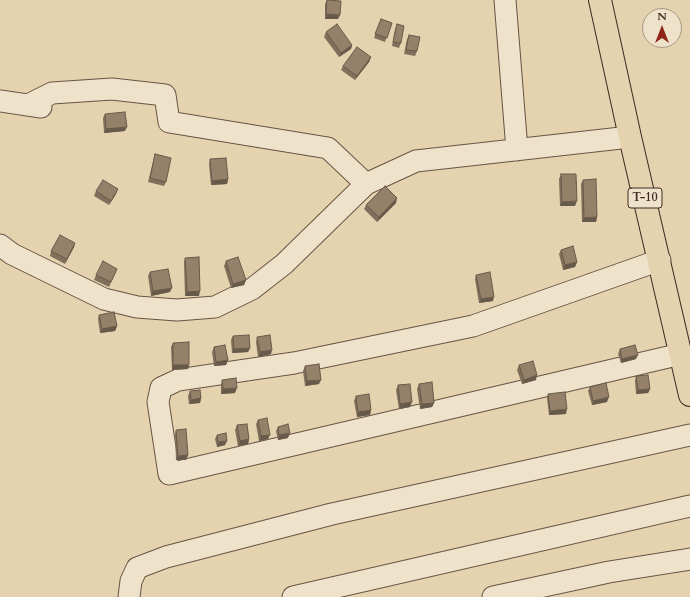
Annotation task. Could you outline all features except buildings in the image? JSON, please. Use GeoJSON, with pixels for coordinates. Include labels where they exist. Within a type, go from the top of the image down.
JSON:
{"type":"FeatureCollection","features":[{"type":"Feature","properties":{"kind":"highway","name":"T-10"},"geometry":{"type":"LineString","coordinates":[[600,0],[690,395]]}},
{"type":"Feature","properties":{"kind":"street"},"geometry":{"type":"LineString","coordinates":[[505,0],[517,150]]}},
{"type":"Feature","properties":{"kind":"street"},"geometry":{"type":"LineString","coordinates":[[28,105],[52,93],[112,89],[166,95],[169,122],[328,148],[366,184]]}},
{"type":"Feature","properties":{"kind":"street"},"geometry":{"type":"LineString","coordinates":[[0,101],[49,108]]}},
{"type":"Feature","properties":{"kind":"street"},"geometry":{"type":"LineString","coordinates":[[0,246],[12,254],[104,299],[137,306],[177,310],[215,307],[252,289],[284,264],[366,184],[416,160],[630,137]]}},
{"type":"Feature","properties":{"kind":"street"},"geometry":{"type":"LineString","coordinates":[[660,260],[473,326],[294,363],[178,380],[161,388],[158,402],[169,474],[681,354]]}},
{"type":"Feature","properties":{"kind":"street"},"geometry":{"type":"LineString","coordinates":[[129,597],[131,581],[137,568],[166,558],[332,514],[690,435]]}},
{"type":"Feature","properties":{"kind":"street"},"geometry":{"type":"LineString","coordinates":[[293,597],[690,506]]}},
{"type":"Feature","properties":{"kind":"street"},"geometry":{"type":"LineString","coordinates":[[493,597],[609,572],[690,559]]}}]}
